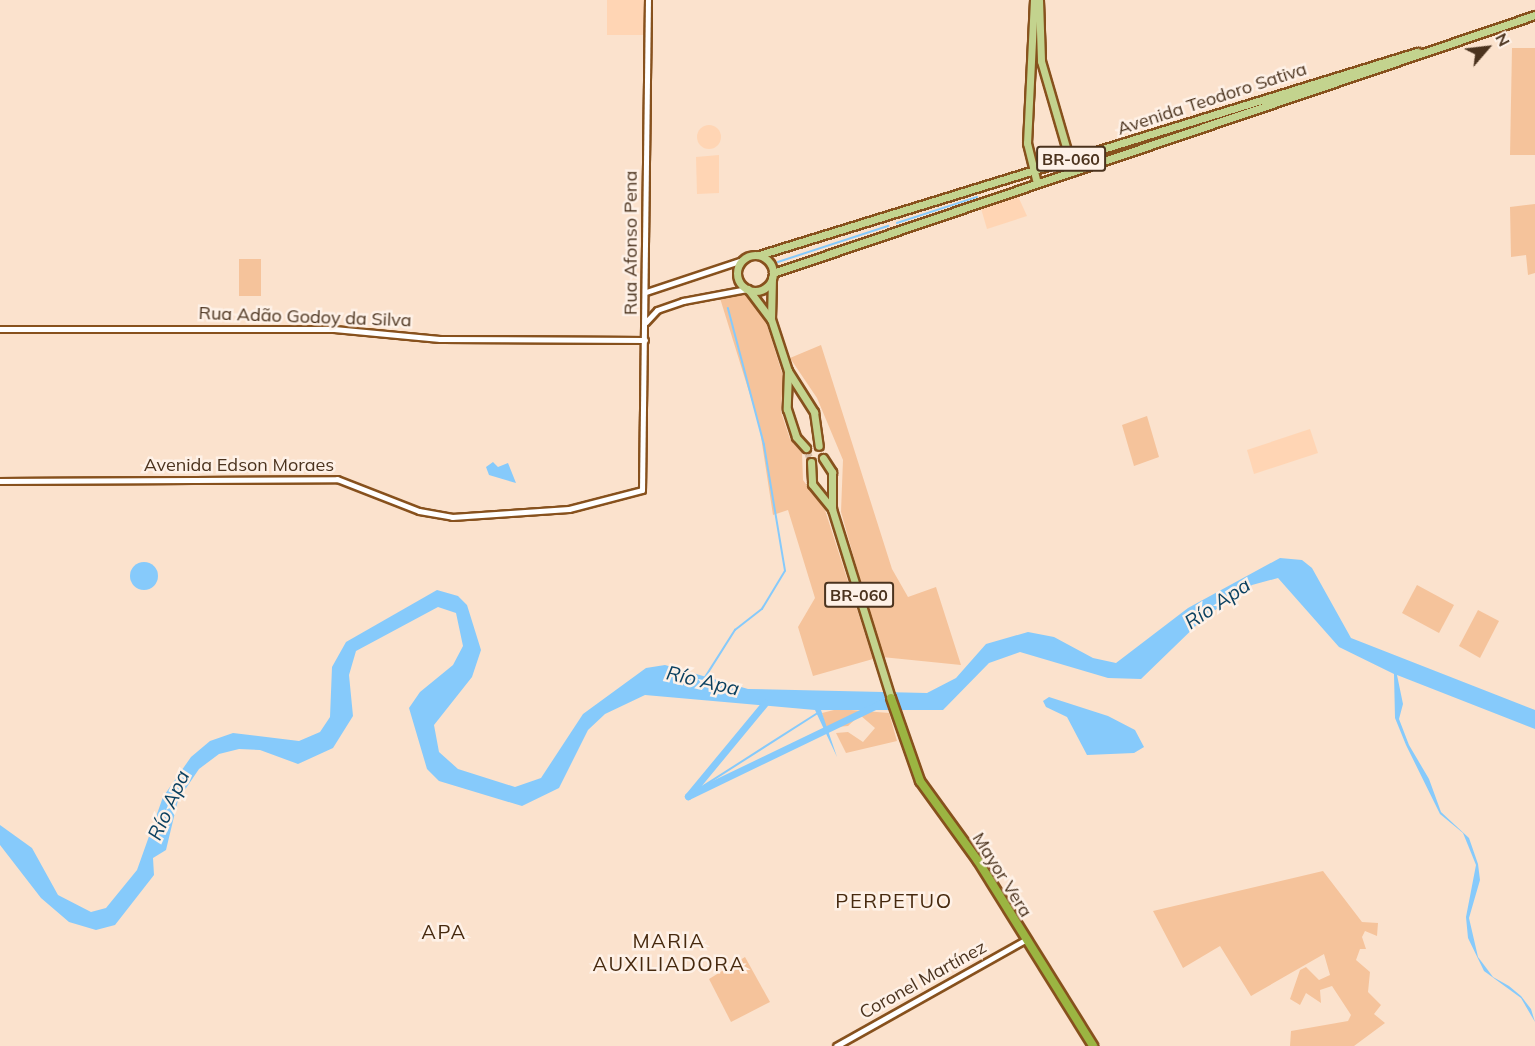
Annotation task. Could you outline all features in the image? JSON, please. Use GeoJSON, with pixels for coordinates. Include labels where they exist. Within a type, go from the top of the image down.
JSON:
{"type":"FeatureCollection","features":[{"type":"Feature","properties":{"kind":"highway","name":"Mayor Vera"},"geometry":{"type":"LineString","coordinates":[[891,698],[920,781],[1093,1046]]}},
{"type":"Feature","properties":{"kind":"main road"},"geometry":{"type":"LineString","coordinates":[[1034,0],[1028,143],[1032,171],[1037,183]]}},
{"type":"Feature","properties":{"kind":"main road"},"geometry":{"type":"LineString","coordinates":[[1039,0],[1041,61],[1073,171]]}},
{"type":"Feature","properties":{"kind":"main road","name":"Avenida Teodoro Sativa"},"geometry":{"type":"LineString","coordinates":[[759,255],[1069,160],[1382,60],[1434,48],[1535,15]]}},
{"type":"Feature","properties":{"kind":"main road","name":"Avenida Teodoro Sativa"},"geometry":{"type":"LineString","coordinates":[[773,276],[1037,183],[1386,69],[1434,48]]}},
{"type":"Feature","properties":{"kind":"main road"},"geometry":{"type":"LineString","coordinates":[[1382,60],[1386,69]]}},
{"type":"Feature","properties":{"kind":"main road"},"geometry":{"type":"LineString","coordinates":[[759,255],[773,276],[771,319]]}},
{"type":"Feature","properties":{"kind":"main road","name":"BR-060"},"geometry":{"type":"LineString","coordinates":[[743,260],[759,255]]}},
{"type":"Feature","properties":{"kind":"main road"},"geometry":{"type":"LineString","coordinates":[[743,260],[737,273],[771,319],[788,371],[810,402],[820,428],[819,445],[806,449],[796,437],[787,409],[788,371]]}},
{"type":"Feature","properties":{"kind":"main road","name":"BR-060"},"geometry":{"type":"LineString","coordinates":[[748,289],[763,289],[773,276]]}},
{"type":"Feature","properties":{"kind":"main road","name":"BR-060"},"geometry":{"type":"LineString","coordinates":[[832,509],[812,484],[811,464],[824,460],[832,472],[832,509],[891,698]]}},
{"type":"Feature","properties":{"kind":"street","name":"Rua Afonso Pena"},"geometry":{"type":"LineString","coordinates":[[646,486],[648,0]]}},
{"type":"Feature","properties":{"kind":"street"},"geometry":{"type":"LineString","coordinates":[[646,292],[743,260]]}},
{"type":"Feature","properties":{"kind":"street"},"geometry":{"type":"LineString","coordinates":[[646,323],[664,307],[718,291],[748,289]]}},
{"type":"Feature","properties":{"kind":"street","name":"Rua Adão Godoy da Silva"},"geometry":{"type":"LineString","coordinates":[[0,329],[334,328],[440,339],[645,340]]}},
{"type":"Feature","properties":{"kind":"street","name":"Avenida Edson Moraes"},"geometry":{"type":"LineString","coordinates":[[0,481],[337,479],[419,511],[452,517],[569,509],[637,493],[646,486]]}},
{"type":"Feature","properties":{"kind":"street","name":"Coronel Martínez"},"geometry":{"type":"LineString","coordinates":[[836,1046],[1025,940]]}},
{"type":"Feature","properties":{"kind":"shaded area"},"geometry":{"type":"Polygon","coordinates":[[[607,0],[644,0],[644,35],[607,35],[607,0]]]}},
{"type":"Feature","properties":{"kind":"shaded area"},"geometry":{"type":"Polygon","coordinates":[[[1512,48],[1535,48],[1535,155],[1510,155],[1512,48]]]}},
{"type":"Feature","properties":{"kind":"shaded area"},"geometry":{"type":"Polygon","coordinates":[[[709,125],[718,128],[721,137],[718,146],[709,149],[700,146],[697,137],[700,128],[709,125]]]}},
{"type":"Feature","properties":{"kind":"shaded area"},"geometry":{"type":"Polygon","coordinates":[[[719,155],[719,193],[697,194],[696,157],[719,155]]]}},
{"type":"Feature","properties":{"kind":"shaded area"},"geometry":{"type":"Polygon","coordinates":[[[1017,194],[1027,216],[987,229],[980,205],[1017,194]]]}},
{"type":"Feature","properties":{"kind":"shaded area"},"geometry":{"type":"Polygon","coordinates":[[[1535,204],[1535,273],[1528,275],[1526,255],[1511,257],[1510,207],[1535,204]]]}},
{"type":"Feature","properties":{"kind":"shaded area"},"geometry":{"type":"Polygon","coordinates":[[[239,259],[261,259],[261,296],[239,296],[239,259]]]}},
{"type":"Feature","properties":{"kind":"shaded area"},"geometry":{"type":"Polygon","coordinates":[[[719,295],[746,295],[766,322],[783,376],[781,412],[790,439],[802,453],[803,480],[825,510],[873,659],[813,676],[798,627],[815,598],[788,510],[773,515],[759,424],[719,295]]]}},
{"type":"Feature","properties":{"kind":"shaded area"},"geometry":{"type":"Polygon","coordinates":[[[821,345],[892,569],[908,597],[936,587],[961,665],[882,657],[841,512],[843,460],[817,398],[790,358],[821,345]]]}},
{"type":"Feature","properties":{"kind":"shaded area"},"geometry":{"type":"Polygon","coordinates":[[[1147,416],[1159,457],[1134,466],[1122,425],[1147,416]]]}},
{"type":"Feature","properties":{"kind":"shaded area"},"geometry":{"type":"Polygon","coordinates":[[[1310,429],[1318,453],[1254,474],[1247,450],[1310,429]]]}},
{"type":"Feature","properties":{"kind":"shaded area"},"geometry":{"type":"Polygon","coordinates":[[[1417,585],[1454,605],[1439,633],[1402,613],[1417,585]]]}},
{"type":"Feature","properties":{"kind":"shaded area"},"geometry":{"type":"Polygon","coordinates":[[[1478,610],[1499,621],[1480,658],[1459,646],[1478,610]]]}},
{"type":"Feature","properties":{"kind":"shaded area"},"geometry":{"type":"Polygon","coordinates":[[[838,709],[889,713],[897,741],[846,753],[836,733],[848,732],[863,742],[875,728],[860,715],[848,726],[826,728],[822,713],[838,709]]]}},
{"type":"Feature","properties":{"kind":"shaded area"},"geometry":{"type":"Polygon","coordinates":[[[1323,871],[1362,922],[1378,923],[1377,936],[1365,931],[1362,937],[1366,949],[1360,949],[1356,960],[1370,972],[1368,992],[1381,1005],[1374,1014],[1385,1023],[1354,1046],[1290,1046],[1291,1031],[1348,1021],[1351,1015],[1332,986],[1320,990],[1321,1003],[1306,993],[1300,1005],[1290,999],[1300,970],[1306,967],[1319,980],[1330,975],[1324,954],[1251,996],[1220,946],[1183,968],[1153,911],[1323,871]]]}},
{"type":"Feature","properties":{"kind":"shaded area"},"geometry":{"type":"Polygon","coordinates":[[[745,957],[770,1002],[731,1022],[709,979],[745,957]]]}},
{"type":"Feature","properties":{"kind":"water"},"geometry":{"type":"Polygon","coordinates":[[[493,462],[498,467],[508,463],[516,483],[489,475],[486,467],[493,462]]]}},
{"type":"Feature","properties":{"kind":"water"},"geometry":{"type":"Polygon","coordinates":[[[1280,558],[1302,560],[1312,568],[1351,638],[1535,710],[1535,729],[1397,675],[1403,704],[1399,719],[1409,745],[1429,779],[1441,812],[1469,838],[1478,864],[1480,880],[1469,918],[1478,957],[1493,977],[1521,996],[1531,1009],[1535,1022],[1521,998],[1484,971],[1468,938],[1466,917],[1476,865],[1463,833],[1440,814],[1406,745],[1395,718],[1394,674],[1339,647],[1278,578],[1252,585],[1205,617],[1141,679],[1108,678],[1020,652],[989,663],[943,710],[821,710],[837,757],[815,710],[645,695],[605,714],[588,730],[559,788],[522,806],[439,781],[427,769],[409,708],[420,692],[453,665],[463,646],[456,613],[438,607],[356,651],[349,675],[353,716],[333,748],[298,764],[260,750],[239,749],[219,754],[199,769],[178,800],[166,850],[153,858],[154,875],[115,925],[96,930],[69,922],[41,898],[0,845],[0,825],[32,848],[58,895],[91,912],[106,908],[137,870],[163,797],[191,757],[210,741],[233,733],[299,741],[320,732],[330,717],[332,667],[346,642],[437,590],[458,596],[467,605],[481,650],[472,677],[434,725],[439,752],[458,769],[515,787],[541,778],[583,714],[646,668],[665,665],[748,689],[927,693],[956,678],[986,644],[1028,632],[1054,637],[1093,658],[1116,663],[1188,608],[1280,558]]]}},
{"type":"Feature","properties":{"kind":"water"},"geometry":{"type":"Polygon","coordinates":[[[144,562],[154,566],[158,576],[154,586],[144,590],[134,586],[130,576],[134,566],[144,562]]]}},
{"type":"Feature","properties":{"kind":"water"},"geometry":{"type":"Polygon","coordinates":[[[1049,697],[1108,716],[1135,730],[1144,747],[1134,753],[1087,755],[1067,717],[1046,707],[1043,701],[1049,697]]]}},
{"type":"Feature","properties":{"kind":"waterway"},"geometry":{"type":"LineString","coordinates":[[897,223],[977,197]]}},
{"type":"Feature","properties":{"kind":"waterway"},"geometry":{"type":"LineString","coordinates":[[778,262],[888,226]]}},
{"type":"Feature","properties":{"kind":"waterway"},"geometry":{"type":"LineString","coordinates":[[704,679],[735,630],[762,609],[785,571],[764,445],[728,309]]}},
{"type":"Feature","properties":{"kind":"waterway","name":"Río Apa"},"geometry":{"type":"LineString","coordinates":[[765,703],[688,796],[881,703]]}},
{"type":"Feature","properties":{"kind":"waterway"},"geometry":{"type":"LineString","coordinates":[[688,796],[818,713]]}},
{"type":"Feature","properties":{"kind":"tunnel"},"geometry":{"type":"LineString","coordinates":[[807,450],[811,462]]}},
{"type":"Feature","properties":{"kind":"district","name":"PERPETUO"},"geometry":{"type":"Point","coordinates":[894,900]}},
{"type":"Feature","properties":{"kind":"district","name":"APA"},"geometry":{"type":"Point","coordinates":[444,931]}},
{"type":"Feature","properties":{"kind":"district","name":"MARIA AUXILIADORA"},"geometry":{"type":"Point","coordinates":[669,952]}}]}
